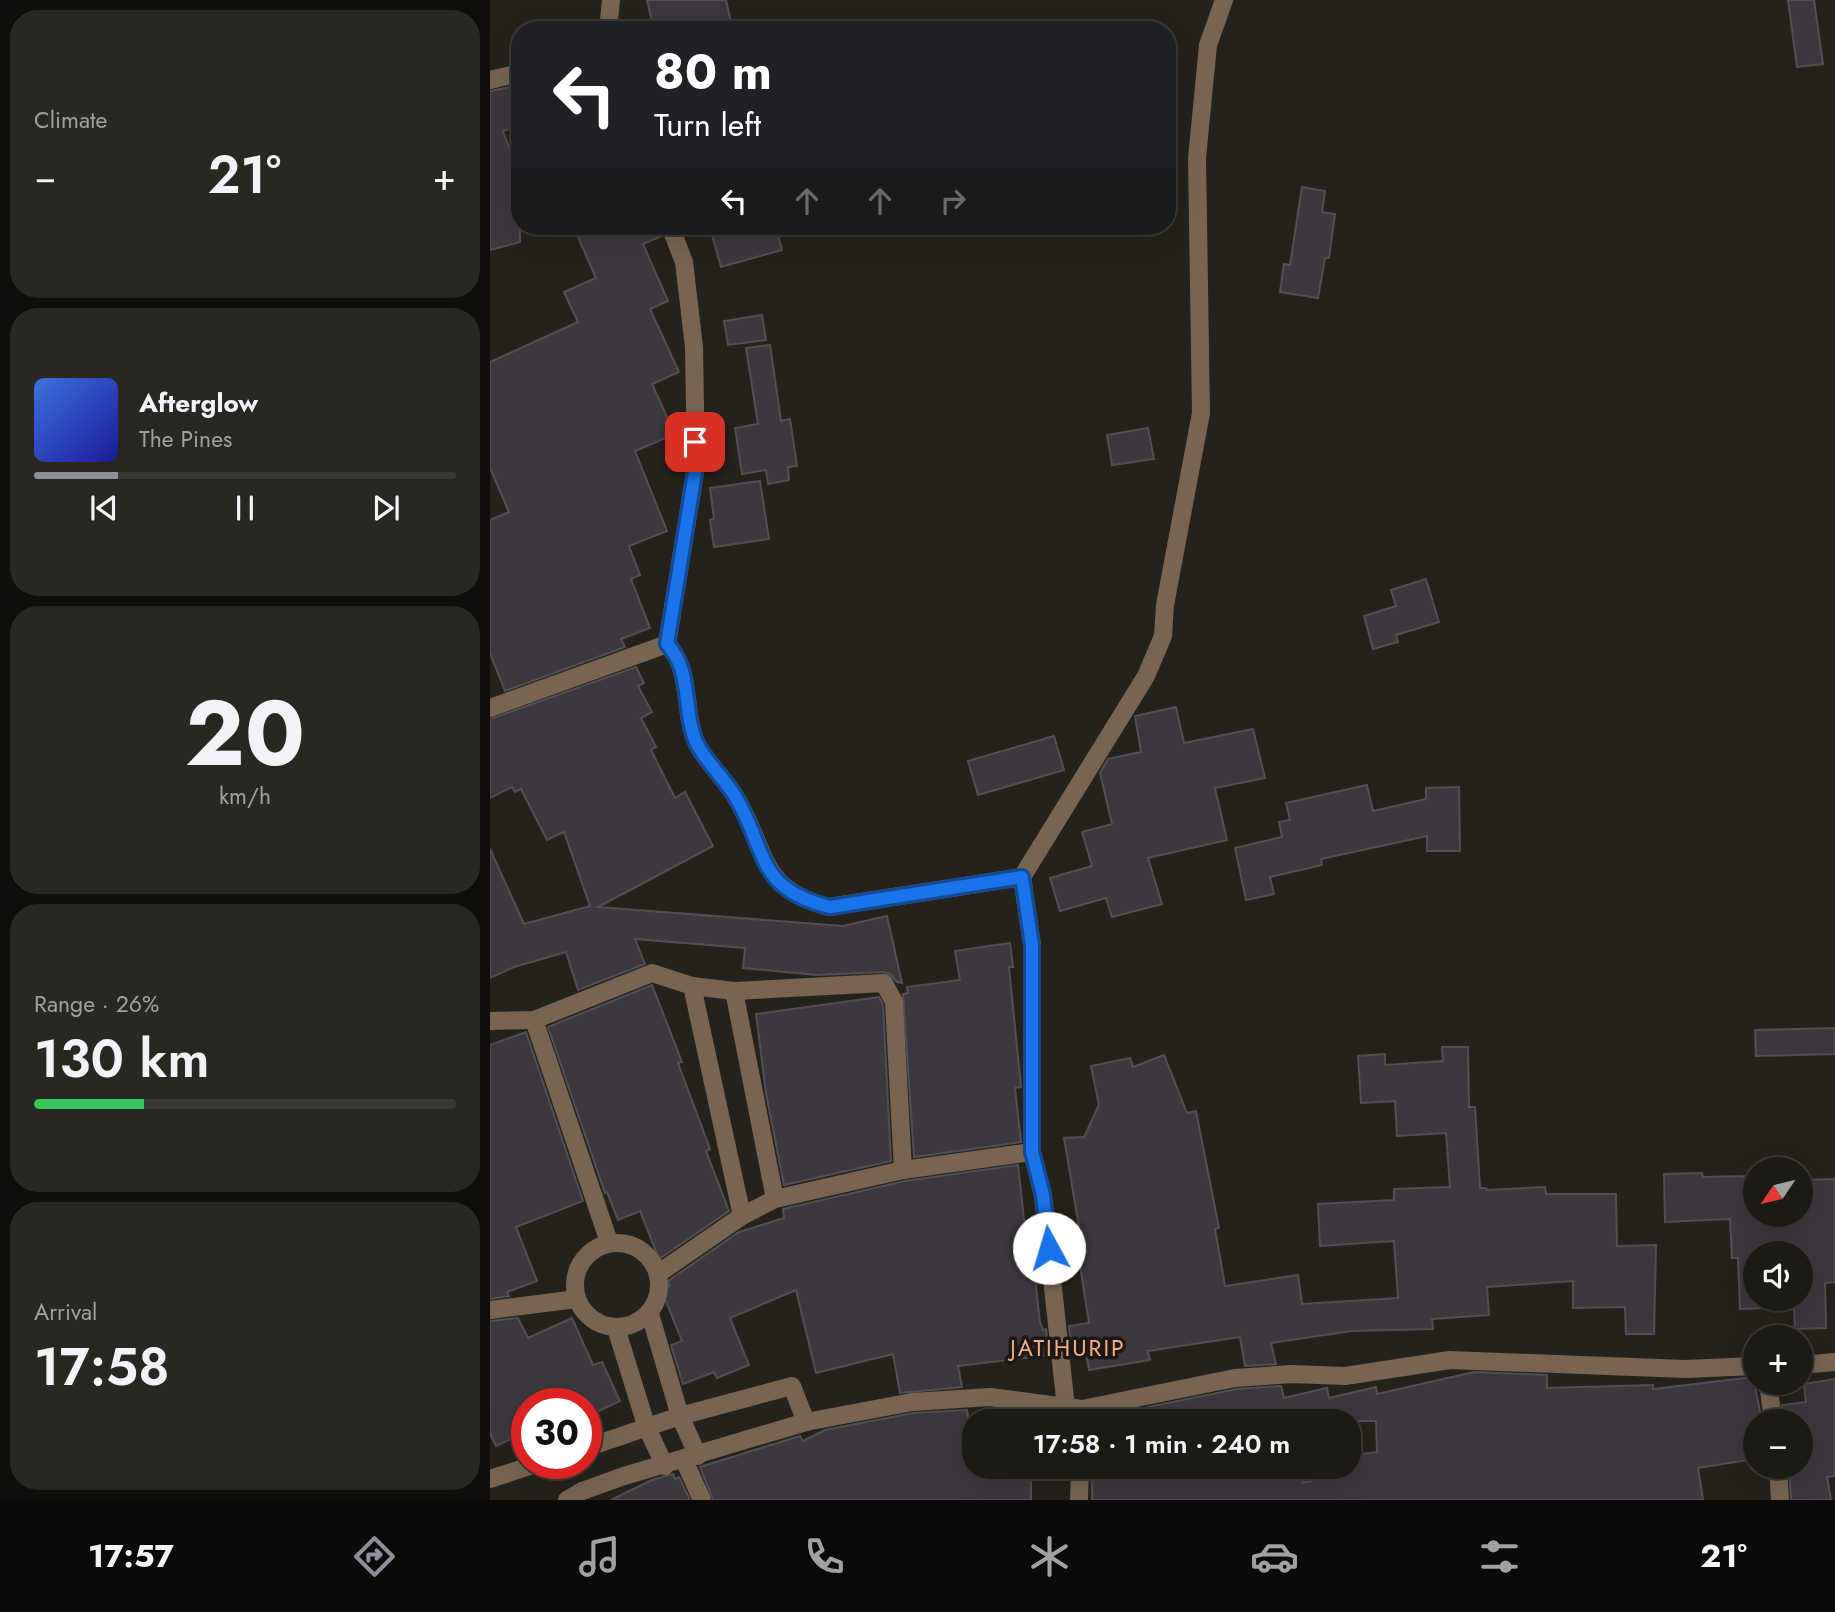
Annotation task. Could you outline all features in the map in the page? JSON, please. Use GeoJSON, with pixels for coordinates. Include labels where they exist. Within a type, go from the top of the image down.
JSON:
{"type":"FeatureCollection","features":[{"type":"Feature","properties":{"kind":"street"},"geometry":{"type":"LineString","coordinates":[[609,21],[611,0]]}},
{"type":"Feature","properties":{"kind":"street"},"geometry":{"type":"LineString","coordinates":[[1075,1409],[1043,1195],[1032,1152],[1032,945],[1022,877],[1146,676],[1163,636],[1165,606],[1201,413],[1197,158],[1208,45],[1224,0]]}},
{"type":"Feature","properties":{"kind":"street"},"geometry":{"type":"LineString","coordinates":[[490,80],[511,75]]}},
{"type":"Feature","properties":{"kind":"street"},"geometry":{"type":"LineString","coordinates":[[667,644],[696,466],[694,347],[684,262],[674,235]]}},
{"type":"Feature","properties":{"kind":"street"},"geometry":{"type":"LineString","coordinates":[[667,644],[679,656],[697,743],[735,797],[771,874],[801,900],[830,907],[1022,877]]}},
{"type":"Feature","properties":{"kind":"street"},"geometry":{"type":"LineString","coordinates":[[490,708],[667,644]]}},
{"type":"Feature","properties":{"kind":"street"},"geometry":{"type":"LineString","coordinates":[[490,1021],[534,1020],[652,973],[692,986],[734,991],[884,983],[894,1002],[903,1170]]}},
{"type":"Feature","properties":{"kind":"street"},"geometry":{"type":"LineString","coordinates":[[692,986],[741,1216]]}},
{"type":"Feature","properties":{"kind":"street"},"geometry":{"type":"LineString","coordinates":[[734,991],[775,1199]]}},
{"type":"Feature","properties":{"kind":"street"},"geometry":{"type":"LineString","coordinates":[[534,1020],[608,1242]]}},
{"type":"Feature","properties":{"kind":"street"},"geometry":{"type":"LineString","coordinates":[[659,1273],[741,1216],[775,1199],[903,1170],[1032,1152]]}},
{"type":"Feature","properties":{"kind":"street"},"geometry":{"type":"LineString","coordinates":[[608,1242],[640,1247],[659,1273],[660,1295],[650,1314],[634,1325],[616,1328],[592,1320],[577,1299],[575,1275],[587,1254],[608,1242]]}},
{"type":"Feature","properties":{"kind":"street"},"geometry":{"type":"LineString","coordinates":[[490,1310],[577,1299]]}},
{"type":"Feature","properties":{"kind":"street"},"geometry":{"type":"LineString","coordinates":[[650,1314],[702,1500]]}},
{"type":"Feature","properties":{"kind":"street"},"geometry":{"type":"LineString","coordinates":[[616,1328],[647,1428],[665,1466]]}},
{"type":"Feature","properties":{"kind":"street"},"geometry":{"type":"LineString","coordinates":[[1096,1409],[1235,1378],[1292,1374],[1345,1376],[1450,1360],[1685,1369],[1743,1367]]}},
{"type":"Feature","properties":{"kind":"street"},"geometry":{"type":"LineString","coordinates":[[1813,1364],[1835,1362]]}},
{"type":"Feature","properties":{"kind":"street"},"geometry":{"type":"LineString","coordinates":[[602,1443],[680,1416],[792,1385],[806,1422]]}},
{"type":"Feature","properties":{"kind":"street"},"geometry":{"type":"LineString","coordinates":[[567,1500],[582,1491],[624,1476],[806,1422],[912,1402],[990,1397],[1054,1409]]}},
{"type":"Feature","properties":{"kind":"street"},"geometry":{"type":"LineString","coordinates":[[490,1479],[511,1472]]}},
{"type":"Feature","properties":{"kind":"street"},"geometry":{"type":"LineString","coordinates":[[1079,1500],[1080,1479]]}},
{"type":"Feature","properties":{"kind":"street"},"geometry":{"type":"LineString","coordinates":[[1779,1479],[1780,1500]]}},
{"type":"Feature","properties":{"kind":"building"},"geometry":{"type":"Polygon","coordinates":[[[647,0],[726,0],[731,21],[652,21],[647,0]]]}},
{"type":"Feature","properties":{"kind":"building"},"geometry":{"type":"Polygon","coordinates":[[[1788,0],[1814,0],[1823,64],[1797,67],[1788,0]]]}},
{"type":"Feature","properties":{"kind":"building"},"geometry":{"type":"Polygon","coordinates":[[[511,87],[511,129],[503,131],[511,153],[511,235],[520,235],[520,242],[490,250],[490,91],[511,87]]]}},
{"type":"Feature","properties":{"kind":"building"},"geometry":{"type":"Polygon","coordinates":[[[1302,187],[1325,191],[1322,212],[1335,214],[1329,258],[1325,258],[1318,298],[1280,292],[1284,264],[1290,265],[1302,187]]]}},
{"type":"Feature","properties":{"kind":"building"},"geometry":{"type":"Polygon","coordinates":[[[662,235],[643,244],[668,301],[650,309],[679,372],[652,384],[675,434],[635,451],[667,531],[629,546],[640,575],[631,579],[650,628],[621,639],[625,647],[505,691],[490,653],[490,520],[509,512],[490,468],[490,362],[578,322],[564,292],[596,278],[578,237],[662,235]]]}},
{"type":"Feature","properties":{"kind":"building"},"geometry":{"type":"Polygon","coordinates":[[[712,235],[778,235],[782,250],[721,267],[712,235]]]}},
{"type":"Feature","properties":{"kind":"building"},"geometry":{"type":"Polygon","coordinates":[[[762,315],[766,340],[728,345],[724,321],[762,315]]]}},
{"type":"Feature","properties":{"kind":"building"},"geometry":{"type":"Polygon","coordinates":[[[770,345],[781,421],[790,419],[797,466],[788,467],[789,480],[768,484],[766,470],[742,474],[735,428],[758,424],[746,348],[770,345]]]}},
{"type":"Feature","properties":{"kind":"building"},"geometry":{"type":"Polygon","coordinates":[[[1148,428],[1154,459],[1112,465],[1107,435],[1148,428]]]}},
{"type":"Feature","properties":{"kind":"building"},"geometry":{"type":"Polygon","coordinates":[[[760,481],[769,539],[714,547],[710,520],[714,519],[710,488],[760,481]]]}},
{"type":"Feature","properties":{"kind":"building"},"geometry":{"type":"Polygon","coordinates":[[[1426,579],[1439,622],[1396,635],[1398,642],[1373,649],[1364,616],[1396,606],[1391,590],[1426,579]]]}},
{"type":"Feature","properties":{"kind":"building"},"geometry":{"type":"Polygon","coordinates":[[[636,667],[644,683],[638,686],[652,712],[641,718],[656,747],[651,750],[675,798],[685,792],[713,846],[598,907],[843,926],[887,916],[902,983],[883,972],[817,975],[743,968],[745,948],[635,939],[645,964],[578,990],[566,952],[514,967],[490,978],[490,849],[524,924],[590,906],[564,832],[547,840],[521,789],[515,792],[512,787],[490,798],[490,719],[636,667]]]}},
{"type":"Feature","properties":{"kind":"building"},"geometry":{"type":"Polygon","coordinates":[[[1176,707],[1184,743],[1253,729],[1265,778],[1215,788],[1227,840],[1148,858],[1162,904],[1112,917],[1106,898],[1060,911],[1050,878],[1092,866],[1082,832],[1112,824],[1100,773],[1108,759],[1141,752],[1135,716],[1176,707]]]}},
{"type":"Feature","properties":{"kind":"building"},"geometry":{"type":"Polygon","coordinates":[[[1054,736],[1064,770],[978,795],[968,761],[1054,736]]]}},
{"type":"Feature","properties":{"kind":"building"},"geometry":{"type":"Polygon","coordinates":[[[1367,785],[1373,811],[1426,799],[1426,788],[1459,787],[1460,851],[1427,851],[1427,836],[1321,859],[1322,865],[1270,877],[1274,894],[1246,900],[1235,848],[1282,837],[1279,822],[1290,820],[1286,803],[1367,785]]]}},
{"type":"Feature","properties":{"kind":"building"},"geometry":{"type":"Polygon","coordinates":[[[1010,943],[1013,967],[1009,967],[1021,1087],[1015,1088],[1021,1142],[914,1157],[903,994],[908,993],[907,987],[960,980],[955,951],[1010,943]]]}},
{"type":"Feature","properties":{"kind":"building"},"geometry":{"type":"Polygon","coordinates":[[[652,985],[682,1062],[678,1063],[710,1149],[706,1151],[729,1211],[659,1259],[640,1211],[618,1220],[607,1192],[605,1193],[548,1027],[652,985]]]}},
{"type":"Feature","properties":{"kind":"building"},"geometry":{"type":"Polygon","coordinates":[[[879,997],[883,1005],[891,1161],[784,1185],[766,1093],[756,1014],[879,997]]]}},
{"type":"Feature","properties":{"kind":"building"},"geometry":{"type":"Polygon","coordinates":[[[1835,1028],[1835,1054],[1756,1056],[1755,1030],[1835,1028]]]}},
{"type":"Feature","properties":{"kind":"building"},"geometry":{"type":"Polygon","coordinates":[[[526,1032],[583,1201],[516,1227],[537,1281],[507,1292],[509,1296],[490,1299],[490,1045],[526,1032]]]}},
{"type":"Feature","properties":{"kind":"building"},"geometry":{"type":"Polygon","coordinates":[[[1442,1047],[1468,1047],[1469,1107],[1475,1107],[1480,1188],[1487,1190],[1545,1187],[1546,1194],[1616,1194],[1617,1246],[1656,1245],[1654,1334],[1626,1334],[1625,1307],[1573,1308],[1573,1281],[1487,1287],[1489,1315],[1432,1319],[1433,1329],[1351,1331],[1271,1343],[1276,1364],[1245,1366],[1240,1337],[1148,1351],[1150,1360],[1089,1370],[1086,1352],[1072,1353],[1069,1326],[1089,1323],[1074,1227],[1079,1227],[1064,1138],[1084,1137],[1099,1105],[1091,1066],[1130,1058],[1133,1067],[1164,1055],[1187,1113],[1196,1111],[1219,1228],[1215,1229],[1225,1286],[1298,1275],[1302,1304],[1398,1298],[1394,1241],[1320,1246],[1318,1204],[1394,1200],[1394,1189],[1450,1187],[1446,1133],[1397,1136],[1395,1101],[1361,1103],[1358,1056],[1385,1054],[1385,1065],[1443,1061],[1442,1047]]]}},
{"type":"Feature","properties":{"kind":"building"},"geometry":{"type":"Polygon","coordinates":[[[1018,1165],[1025,1229],[1029,1228],[1040,1322],[1043,1330],[1046,1329],[1049,1355],[958,1366],[962,1387],[900,1393],[893,1354],[816,1373],[796,1290],[730,1318],[749,1365],[717,1378],[714,1372],[683,1384],[671,1345],[682,1341],[661,1289],[670,1286],[668,1281],[739,1232],[784,1218],[783,1209],[905,1181],[1018,1165]]]}},
{"type":"Feature","properties":{"kind":"building"},"geometry":{"type":"Polygon","coordinates":[[[1664,1174],[1743,1176],[1743,1227],[1813,1227],[1813,1180],[1835,1179],[1835,1282],[1825,1283],[1826,1328],[1795,1325],[1794,1311],[1813,1311],[1813,1241],[1743,1241],[1743,1309],[1740,1309],[1738,1258],[1732,1258],[1730,1219],[1665,1222],[1664,1174]]]}},
{"type":"Feature","properties":{"kind":"building"},"geometry":{"type":"Polygon","coordinates":[[[518,1318],[528,1338],[572,1318],[593,1365],[602,1362],[620,1401],[602,1409],[602,1388],[511,1388],[511,1439],[496,1446],[490,1433],[490,1321],[518,1318]]]}},
{"type":"Feature","properties":{"kind":"building"},"geometry":{"type":"Polygon","coordinates":[[[1474,1372],[1547,1375],[1547,1388],[1653,1385],[1653,1389],[1743,1378],[1743,1395],[1757,1395],[1760,1409],[1743,1409],[1743,1461],[1698,1468],[1703,1500],[1092,1500],[1092,1479],[1302,1479],[1303,1483],[1319,1479],[1361,1479],[1361,1454],[1377,1452],[1376,1421],[1361,1421],[1361,1409],[1148,1407],[1237,1389],[1281,1386],[1284,1398],[1327,1388],[1329,1398],[1376,1387],[1377,1394],[1474,1372]]]}},
{"type":"Feature","properties":{"kind":"building"},"geometry":{"type":"Polygon","coordinates":[[[1835,1379],[1835,1476],[1827,1477],[1831,1500],[1791,1500],[1790,1479],[1813,1479],[1813,1409],[1782,1409],[1782,1405],[1806,1402],[1805,1395],[1813,1395],[1813,1383],[1835,1379]]]}},
{"type":"Feature","properties":{"kind":"building"},"geometry":{"type":"Polygon","coordinates":[[[962,1410],[962,1479],[1031,1479],[1031,1500],[713,1500],[700,1467],[800,1436],[803,1441],[825,1430],[913,1413],[962,1410]]]}},
{"type":"Feature","properties":{"kind":"building"},"geometry":{"type":"Polygon","coordinates":[[[673,1474],[675,1479],[679,1477],[690,1500],[611,1500],[652,1480],[673,1474]]]}},
{"type":"Feature","properties":{"kind":"district","name":"JATIHURIP"},"geometry":{"type":"Point","coordinates":[1068,1348]}},
{"type":"Feature","properties":{"kind":"route"},"geometry":{"type":"LineString","coordinates":[[695,442],[696,466],[667,644],[679,656],[697,743],[735,797],[771,874],[785,889],[801,900],[830,907],[1022,877],[1032,945],[1032,1152],[1043,1195],[1049,1248]]}}]}
